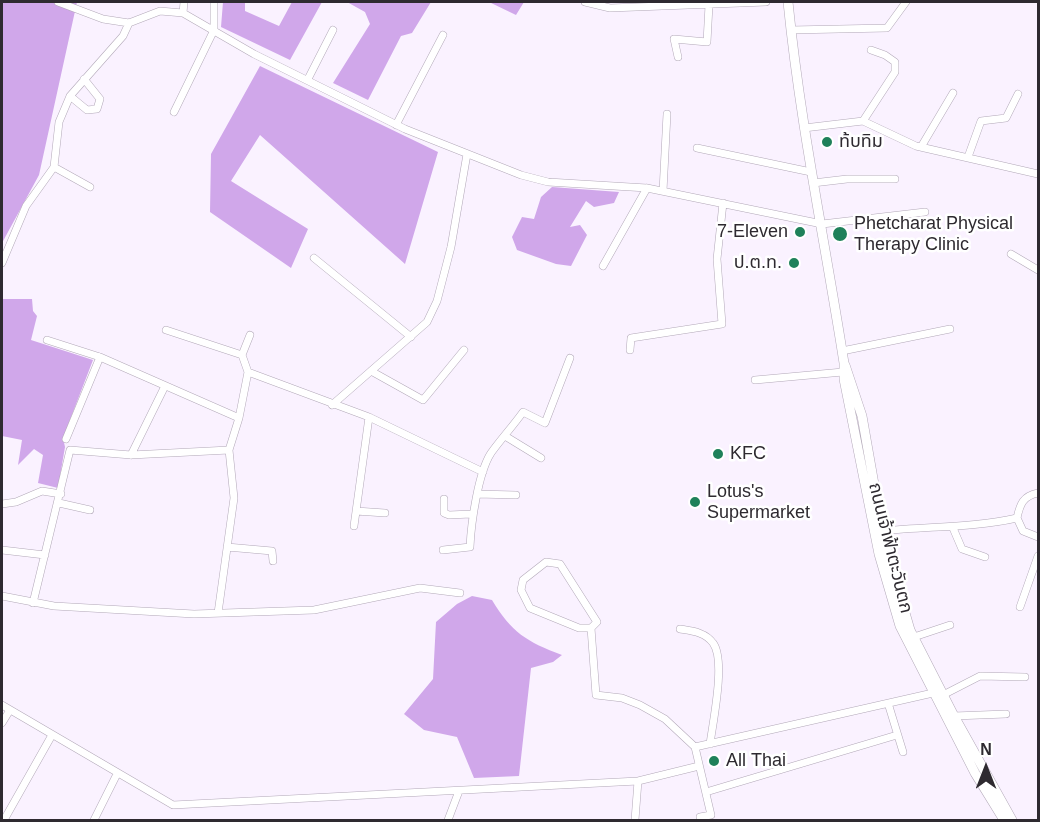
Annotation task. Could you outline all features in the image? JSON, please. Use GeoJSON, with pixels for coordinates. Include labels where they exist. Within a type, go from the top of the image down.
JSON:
{"type":"FeatureCollection","features":[{"type":"Feature","properties":{"kind":"main road","name":"ถนนเจ้าฟ้าตะวันตก"},"geometry":{"type":"LineString","coordinates":[[788,2],[811,172],[822,224],[844,368],[879,554],[900,626],[1000,819]]}},
{"type":"Feature","properties":{"kind":"main road","name":"ถนนเจ้าฟ้าตะวันตก"},"geometry":{"type":"LineString","coordinates":[[844,368],[851,377],[862,417],[883,531],[914,637],[1011,820]]}},
{"type":"Feature","properties":{"kind":"street"},"geometry":{"type":"LineString","coordinates":[[58,2],[103,20],[129,23],[160,11],[183,13],[254,54],[396,125],[467,154],[548,182],[647,188],[822,224],[925,212]]}},
{"type":"Feature","properties":{"kind":"street"},"geometry":{"type":"LineString","coordinates":[[183,13],[184,2]]}},
{"type":"Feature","properties":{"kind":"street"},"geometry":{"type":"LineString","coordinates":[[174,112],[214,30],[214,2]]}},
{"type":"Feature","properties":{"kind":"street"},"geometry":{"type":"LineString","coordinates":[[585,2],[610,8],[766,2]]}},
{"type":"Feature","properties":{"kind":"street"},"geometry":{"type":"LineString","coordinates":[[791,30],[887,28],[906,2]]}},
{"type":"Feature","properties":{"kind":"street"},"geometry":{"type":"LineString","coordinates":[[678,57],[674,39],[707,42],[709,5]]}},
{"type":"Feature","properties":{"kind":"street"},"geometry":{"type":"LineString","coordinates":[[2,263],[26,206],[54,167],[59,122],[70,96],[123,36],[129,23]]}},
{"type":"Feature","properties":{"kind":"street"},"geometry":{"type":"LineString","coordinates":[[308,79],[333,30]]}},
{"type":"Feature","properties":{"kind":"street"},"geometry":{"type":"LineString","coordinates":[[396,125],[443,35]]}},
{"type":"Feature","properties":{"kind":"street"},"geometry":{"type":"LineString","coordinates":[[862,121],[895,72],[895,62],[891,58],[871,50]]}},
{"type":"Feature","properties":{"kind":"street"},"geometry":{"type":"LineString","coordinates":[[70,96],[87,110],[97,110],[100,99],[84,79]]}},
{"type":"Feature","properties":{"kind":"street"},"geometry":{"type":"LineString","coordinates":[[921,147],[953,93]]}},
{"type":"Feature","properties":{"kind":"street"},"geometry":{"type":"LineString","coordinates":[[968,157],[981,121],[1006,118],[1018,94]]}},
{"type":"Feature","properties":{"kind":"street"},"geometry":{"type":"LineString","coordinates":[[663,191],[667,114]]}},
{"type":"Feature","properties":{"kind":"street"},"geometry":{"type":"LineString","coordinates":[[804,128],[862,121],[921,147],[1038,174]]}},
{"type":"Feature","properties":{"kind":"street"},"geometry":{"type":"LineString","coordinates":[[697,148],[811,172]]}},
{"type":"Feature","properties":{"kind":"street"},"geometry":{"type":"LineString","coordinates":[[332,405],[427,322],[437,301],[451,247],[467,154]]}},
{"type":"Feature","properties":{"kind":"street"},"geometry":{"type":"LineString","coordinates":[[54,167],[90,187]]}},
{"type":"Feature","properties":{"kind":"street"},"geometry":{"type":"LineString","coordinates":[[813,183],[847,179],[895,179]]}},
{"type":"Feature","properties":{"kind":"street"},"geometry":{"type":"LineString","coordinates":[[603,266],[647,188]]}},
{"type":"Feature","properties":{"kind":"street"},"geometry":{"type":"LineString","coordinates":[[630,350],[631,338],[722,324],[717,259],[723,203]]}},
{"type":"Feature","properties":{"kind":"street"},"geometry":{"type":"LineString","coordinates":[[1011,254],[1038,270]]}},
{"type":"Feature","properties":{"kind":"street"},"geometry":{"type":"LineString","coordinates":[[314,258],[411,337]]}},
{"type":"Feature","properties":{"kind":"street"},"geometry":{"type":"LineString","coordinates":[[842,351],[950,329]]}},
{"type":"Feature","properties":{"kind":"street"},"geometry":{"type":"LineString","coordinates":[[166,330],[242,355]]}},
{"type":"Feature","properties":{"kind":"street"},"geometry":{"type":"LineString","coordinates":[[218,613],[234,498],[229,450],[239,418],[248,372],[242,355],[250,335]]}},
{"type":"Feature","properties":{"kind":"street"},"geometry":{"type":"LineString","coordinates":[[47,340],[100,357],[239,418]]}},
{"type":"Feature","properties":{"kind":"street"},"geometry":{"type":"LineString","coordinates":[[371,371],[423,399],[464,350]]}},
{"type":"Feature","properties":{"kind":"street"},"geometry":{"type":"LineString","coordinates":[[66,439],[100,357]]}},
{"type":"Feature","properties":{"kind":"street"},"geometry":{"type":"LineString","coordinates":[[443,550],[470,547],[471,514],[476,508],[477,494],[490,454],[523,412],[545,423],[570,358]]}},
{"type":"Feature","properties":{"kind":"street"},"geometry":{"type":"LineString","coordinates":[[755,380],[844,368]]}},
{"type":"Feature","properties":{"kind":"street"},"geometry":{"type":"LineString","coordinates":[[248,372],[369,417],[483,472]]}},
{"type":"Feature","properties":{"kind":"street"},"geometry":{"type":"LineString","coordinates":[[131,455],[165,386]]}},
{"type":"Feature","properties":{"kind":"street"},"geometry":{"type":"LineString","coordinates":[[354,526],[369,417]]}},
{"type":"Feature","properties":{"kind":"street"},"geometry":{"type":"LineString","coordinates":[[505,436],[541,458]]}},
{"type":"Feature","properties":{"kind":"street"},"geometry":{"type":"LineString","coordinates":[[33,603],[70,450],[131,455],[229,450]]}},
{"type":"Feature","properties":{"kind":"street"},"geometry":{"type":"LineString","coordinates":[[2,504],[16,502],[42,491],[61,494]]}},
{"type":"Feature","properties":{"kind":"street"},"geometry":{"type":"LineString","coordinates":[[477,494],[516,495]]}},
{"type":"Feature","properties":{"kind":"street"},"geometry":{"type":"LineString","coordinates":[[1038,494],[1030,495],[1020,503],[1017,518],[1023,531],[1038,537]]}},
{"type":"Feature","properties":{"kind":"street"},"geometry":{"type":"LineString","coordinates":[[444,499],[444,513],[448,515],[471,514]]}},
{"type":"Feature","properties":{"kind":"street"},"geometry":{"type":"LineString","coordinates":[[59,503],[90,510]]}},
{"type":"Feature","properties":{"kind":"street"},"geometry":{"type":"LineString","coordinates":[[356,511],[385,513]]}},
{"type":"Feature","properties":{"kind":"street"},"geometry":{"type":"LineString","coordinates":[[883,531],[953,528],[1017,518]]}},
{"type":"Feature","properties":{"kind":"street"},"geometry":{"type":"LineString","coordinates":[[953,528],[962,549],[985,557]]}},
{"type":"Feature","properties":{"kind":"street"},"geometry":{"type":"LineString","coordinates":[[227,547],[273,551],[273,561]]}},
{"type":"Feature","properties":{"kind":"street"},"geometry":{"type":"LineString","coordinates":[[2,550],[45,555]]}},
{"type":"Feature","properties":{"kind":"street"},"geometry":{"type":"LineString","coordinates":[[1020,607],[1038,556]]}},
{"type":"Feature","properties":{"kind":"street"},"geometry":{"type":"LineString","coordinates":[[591,628],[579,628],[530,608],[521,590],[523,580],[546,562],[560,564],[597,622],[591,628],[596,695],[622,698],[640,705],[665,719],[695,747],[711,815],[700,817]]}},
{"type":"Feature","properties":{"kind":"street"},"geometry":{"type":"LineString","coordinates":[[2,596],[33,603],[182,613],[218,613],[314,610],[420,588],[460,593]]}},
{"type":"Feature","properties":{"kind":"street"},"geometry":{"type":"LineString","coordinates":[[914,637],[950,625]]}},
{"type":"Feature","properties":{"kind":"street"},"geometry":{"type":"LineString","coordinates":[[680,629],[705,636],[713,643],[720,657],[710,744]]}},
{"type":"Feature","properties":{"kind":"street"},"geometry":{"type":"LineString","coordinates":[[943,695],[980,676],[1025,677]]}},
{"type":"Feature","properties":{"kind":"street"},"geometry":{"type":"LineString","coordinates":[[695,747],[933,693]]}},
{"type":"Feature","properties":{"kind":"street"},"geometry":{"type":"LineString","coordinates":[[888,703],[903,753]]}},
{"type":"Feature","properties":{"kind":"street"},"geometry":{"type":"LineString","coordinates":[[2,705],[173,805],[638,781],[699,766]]}},
{"type":"Feature","properties":{"kind":"street"},"geometry":{"type":"LineString","coordinates":[[2,723],[10,710]]}},
{"type":"Feature","properties":{"kind":"street"},"geometry":{"type":"LineString","coordinates":[[954,716],[1006,714]]}},
{"type":"Feature","properties":{"kind":"street"},"geometry":{"type":"LineString","coordinates":[[4,820],[52,735]]}},
{"type":"Feature","properties":{"kind":"street"},"geometry":{"type":"LineString","coordinates":[[706,792],[897,735]]}},
{"type":"Feature","properties":{"kind":"street"},"geometry":{"type":"LineString","coordinates":[[94,820],[117,774]]}},
{"type":"Feature","properties":{"kind":"street"},"geometry":{"type":"LineString","coordinates":[[635,820],[638,781]]}},
{"type":"Feature","properties":{"kind":"street"},"geometry":{"type":"LineString","coordinates":[[448,820],[459,791]]}},
{"type":"Feature","properties":{"kind":"shaded area"},"geometry":{"type":"Polygon","coordinates":[[[2,2],[77,2],[39,175],[2,243],[2,2]]]}},
{"type":"Feature","properties":{"kind":"shaded area"},"geometry":{"type":"Polygon","coordinates":[[[223,2],[245,2],[245,11],[279,26],[292,2],[322,2],[290,60],[221,27],[223,2]]]}},
{"type":"Feature","properties":{"kind":"shaded area"},"geometry":{"type":"Polygon","coordinates":[[[347,2],[431,2],[412,33],[401,36],[368,100],[333,83],[370,24],[365,12],[347,2]]]}},
{"type":"Feature","properties":{"kind":"shaded area"},"geometry":{"type":"Polygon","coordinates":[[[489,2],[524,2],[516,15],[489,2]]]}},
{"type":"Feature","properties":{"kind":"shaded area"},"geometry":{"type":"Polygon","coordinates":[[[260,66],[438,152],[405,264],[260,135],[231,181],[308,229],[291,268],[210,212],[211,154],[260,66]]]}},
{"type":"Feature","properties":{"kind":"shaded area"},"geometry":{"type":"Polygon","coordinates":[[[552,187],[619,192],[614,203],[594,207],[586,201],[570,227],[580,225],[587,235],[571,266],[556,264],[517,250],[512,237],[522,217],[534,219],[541,197],[552,187]]]}},
{"type":"Feature","properties":{"kind":"shaded area"},"geometry":{"type":"Polygon","coordinates":[[[2,299],[32,299],[33,311],[37,316],[31,340],[93,360],[63,438],[65,447],[58,488],[38,483],[43,455],[34,449],[18,465],[22,440],[2,436],[2,299]]]}},
{"type":"Feature","properties":{"kind":"shaded area"},"geometry":{"type":"Polygon","coordinates":[[[472,596],[492,600],[506,620],[521,635],[562,655],[553,662],[531,668],[519,776],[474,778],[457,737],[424,730],[404,714],[433,679],[436,622],[457,604],[472,596]]]}},
{"type":"Feature","properties":{"kind":"place","name":"ท้บทิม"},"geometry":{"type":"Point","coordinates":[827,142]}},
{"type":"Feature","properties":{"kind":"place","name":"7-Eleven"},"geometry":{"type":"Point","coordinates":[800,232]}},
{"type":"Feature","properties":{"kind":"place","name":"Phetcharat Physical Therapy Clinic"},"geometry":{"type":"Point","coordinates":[840,234]}},
{"type":"Feature","properties":{"kind":"place","name":"ป.ต.ท."},"geometry":{"type":"Point","coordinates":[794,263]}},
{"type":"Feature","properties":{"kind":"place","name":"KFC"},"geometry":{"type":"Point","coordinates":[718,454]}},
{"type":"Feature","properties":{"kind":"place","name":"Lotus's Supermarket"},"geometry":{"type":"Point","coordinates":[695,502]}},
{"type":"Feature","properties":{"kind":"place","name":"All Thai"},"geometry":{"type":"Point","coordinates":[714,761]}}]}
